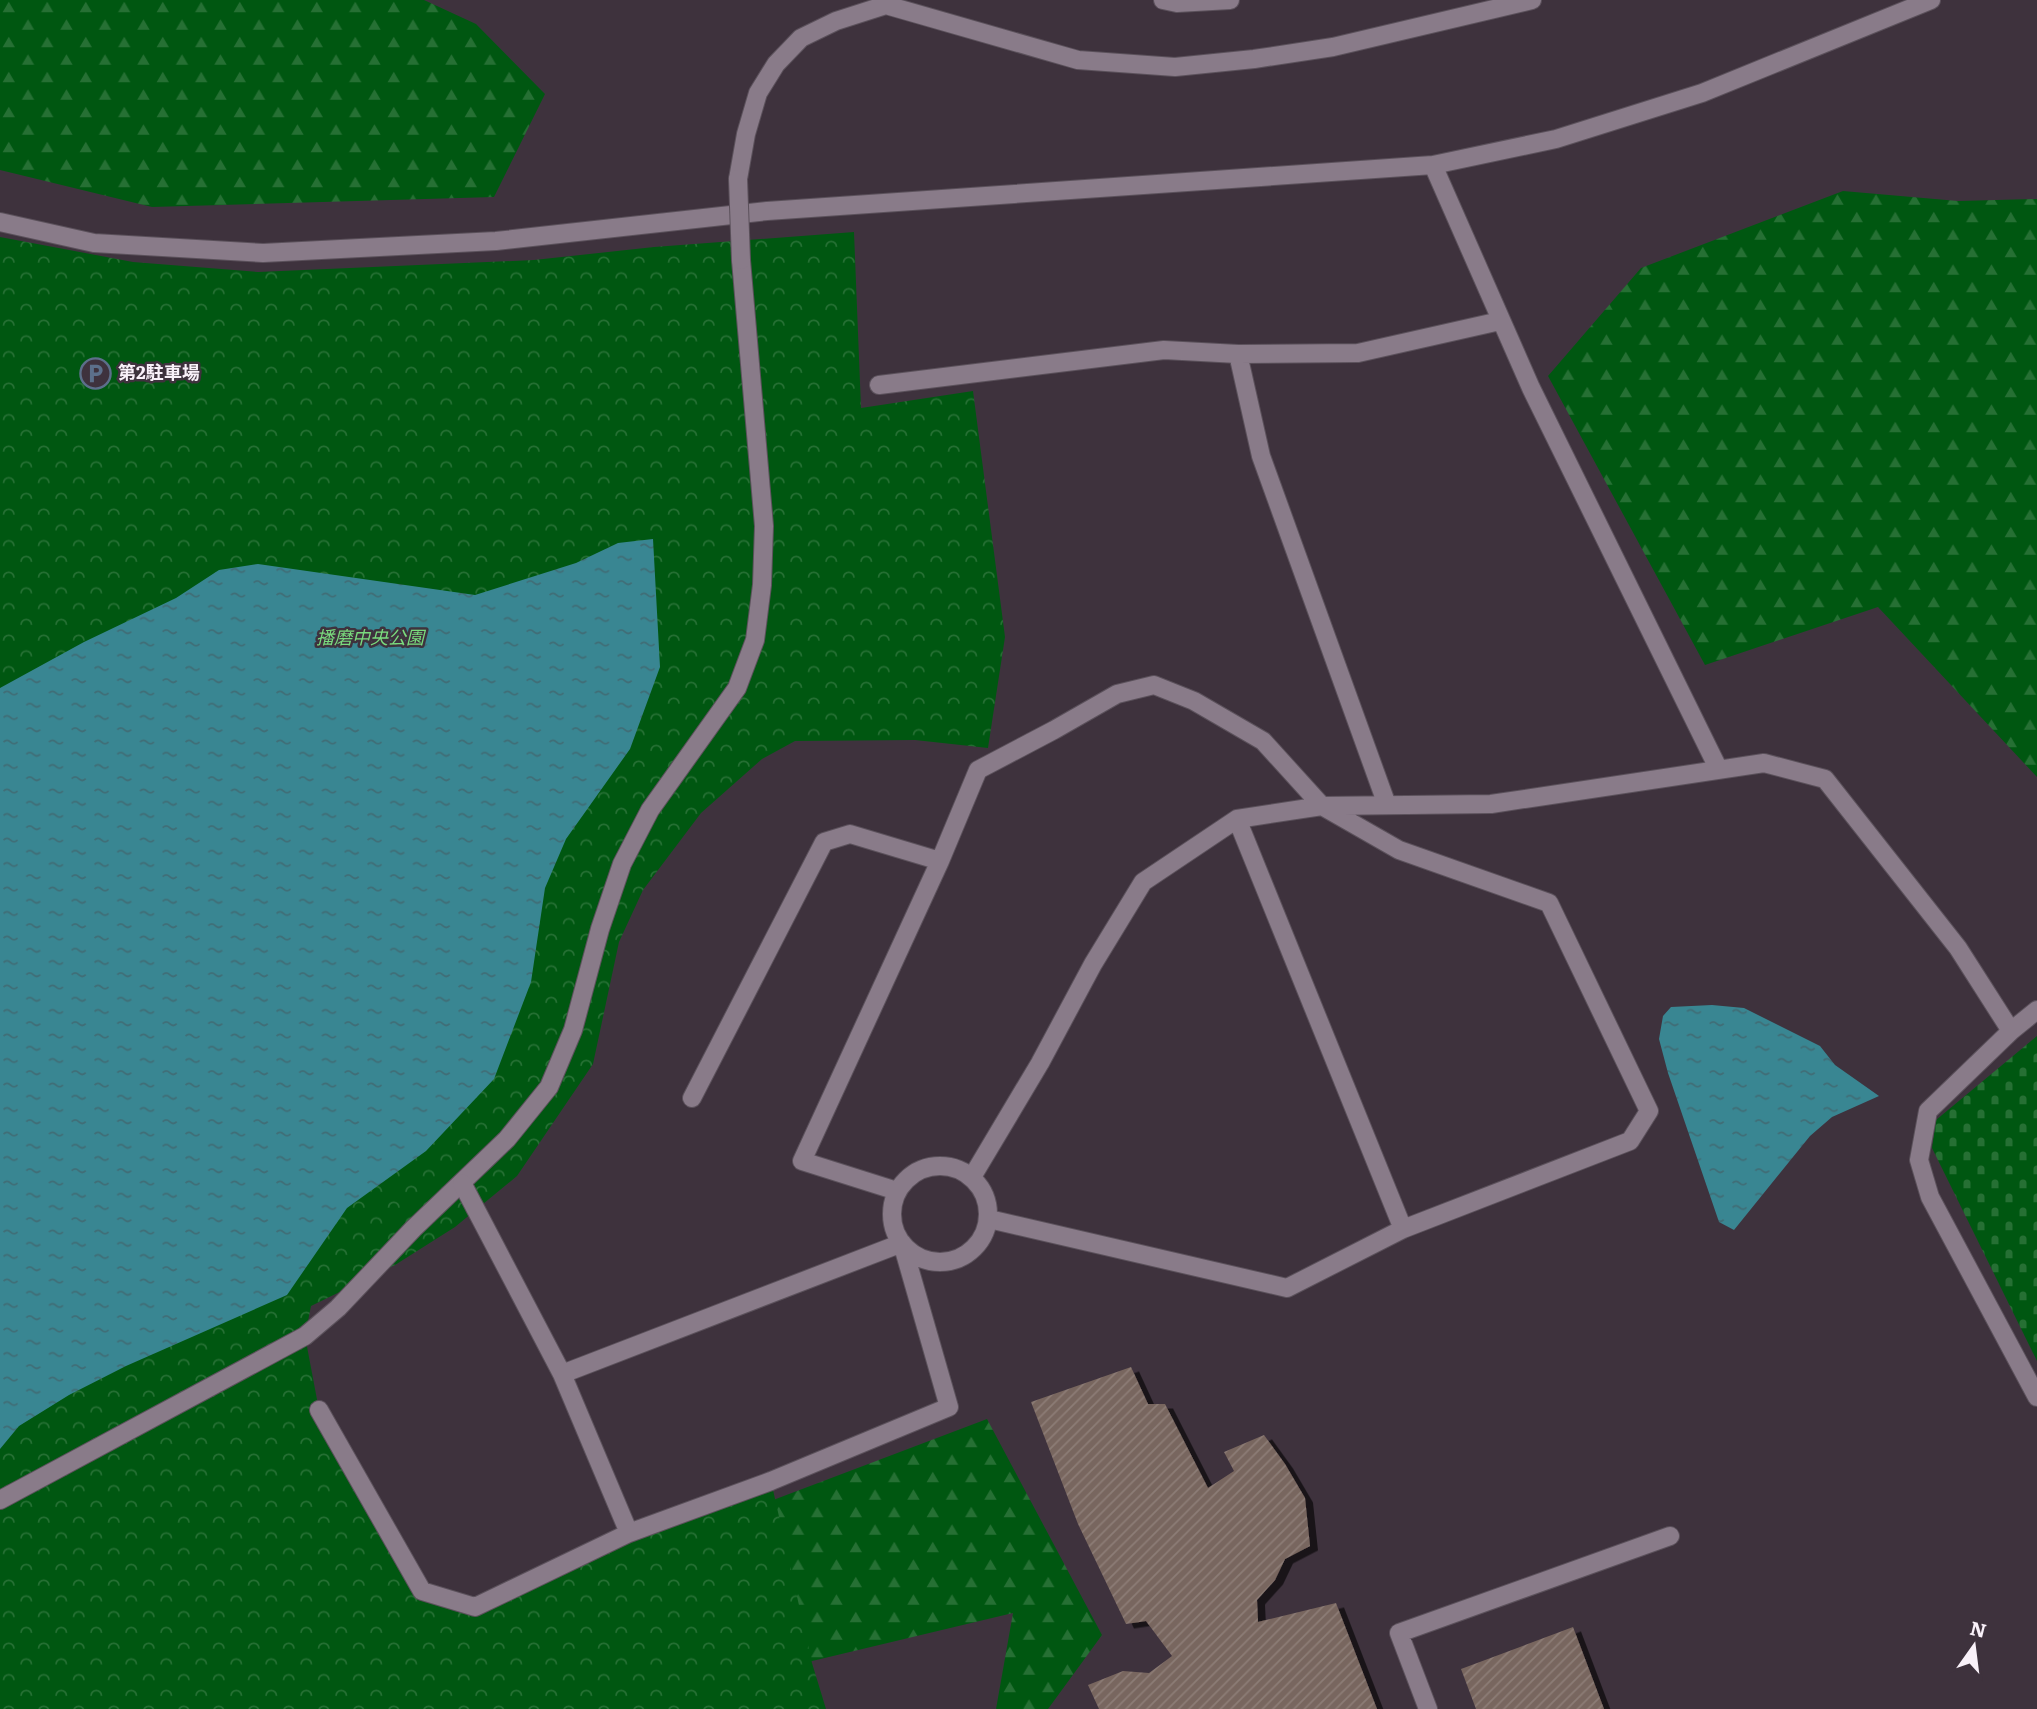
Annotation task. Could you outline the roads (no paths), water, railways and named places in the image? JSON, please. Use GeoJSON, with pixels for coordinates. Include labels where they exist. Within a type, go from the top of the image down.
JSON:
{"type":"FeatureCollection","features":[{"type":"Feature","properties":{"kind":"street"},"geometry":{"type":"LineString","coordinates":[[863,0],[1078,60],[1175,67],[1254,60],[1333,47],[1532,0]]}},
{"type":"Feature","properties":{"kind":"street"},"geometry":{"type":"LineString","coordinates":[[1163,0],[1177,3],[1230,0]]}},
{"type":"Feature","properties":{"kind":"street"},"geometry":{"type":"LineString","coordinates":[[0,222],[94,243],[263,253],[496,241],[766,211],[1433,165],[1556,139],[1702,93],[1931,0]]}},
{"type":"Feature","properties":{"kind":"street"},"geometry":{"type":"LineString","coordinates":[[0,1500],[305,1336],[338,1308],[414,1229],[507,1139],[549,1087],[573,1030],[600,929],[622,864],[650,810],[737,688],[755,640],[762,585],[764,526],[741,260],[738,178],[746,134],[758,93],[776,64],[801,38],[836,21],[886,5]]}},
{"type":"Feature","properties":{"kind":"street"},"geometry":{"type":"LineString","coordinates":[[1433,165],[1531,388],[1718,768]]}},
{"type":"Feature","properties":{"kind":"street"},"geometry":{"type":"LineString","coordinates":[[879,385],[1164,350],[1238,354],[1358,353],[1500,321]]}},
{"type":"Feature","properties":{"kind":"street"},"geometry":{"type":"LineString","coordinates":[[1238,354],[1261,456],[1387,805]]}},
{"type":"Feature","properties":{"kind":"street"},"geometry":{"type":"LineString","coordinates":[[897,1191],[802,1161],[940,861],[978,770],[1118,694],[1154,685],[1194,701],[1263,741],[1322,806],[1399,850],[1549,902],[1648,1111],[1630,1140],[1403,1228],[1287,1288],[989,1219]]}},
{"type":"Feature","properties":{"kind":"street"},"geometry":{"type":"LineString","coordinates":[[972,1177],[1040,1063],[1093,964],[1143,882],[1237,819],[1322,806],[1491,804],[1764,763],[1825,779],[1958,948],[2011,1031]]}},
{"type":"Feature","properties":{"kind":"street"},"geometry":{"type":"LineString","coordinates":[[1237,819],[1403,1228]]}},
{"type":"Feature","properties":{"kind":"street"},"geometry":{"type":"LineString","coordinates":[[692,1098],[824,842],[850,834],[940,861]]}},
{"type":"Feature","properties":{"kind":"street"},"geometry":{"type":"LineString","coordinates":[[2037,1010],[2011,1031],[1928,1111],[1919,1160],[1930,1197],[2037,1396]]}},
{"type":"Feature","properties":{"kind":"street"},"geometry":{"type":"LineString","coordinates":[[319,1410],[422,1591],[475,1606],[629,1534],[771,1481],[949,1407],[902,1243],[895,1231],[892,1204],[897,1191],[911,1175],[931,1166],[953,1166],[972,1177],[986,1196],[989,1219],[984,1237],[971,1252],[954,1260],[935,1262],[916,1256],[902,1243]]}},
{"type":"Feature","properties":{"kind":"street"},"geometry":{"type":"LineString","coordinates":[[462,1183],[562,1374],[629,1534]]}},
{"type":"Feature","properties":{"kind":"street"},"geometry":{"type":"LineString","coordinates":[[562,1374],[902,1243]]}},
{"type":"Feature","properties":{"kind":"street"},"geometry":{"type":"LineString","coordinates":[[1428,1709],[1399,1633],[1670,1536]]}},
{"type":"Feature","properties":{"kind":"water"},"geometry":{"type":"Polygon","coordinates":[[[653,539],[660,667],[630,749],[566,839],[545,888],[531,982],[494,1079],[426,1151],[347,1208],[287,1295],[126,1366],[69,1395],[19,1426],[0,1449],[0,688],[84,642],[176,598],[219,570],[258,564],[475,595],[576,563],[618,543],[653,539]]]}},
{"type":"Feature","properties":{"kind":"water"},"geometry":{"type":"Polygon","coordinates":[[[1712,1005],[1744,1008],[1820,1046],[1835,1065],[1879,1096],[1832,1117],[1810,1136],[1734,1230],[1719,1222],[1659,1039],[1663,1016],[1671,1007],[1712,1005]]]}},
{"type":"Feature","properties":{"kind":"place","name":"第2駐車場"},"geometry":{"type":"Point","coordinates":[95,373]}},
{"type":"Feature","properties":{"kind":"park label","name":"播磨中央公園"},"geometry":{"type":"Point","coordinates":[370,638]}}]}
